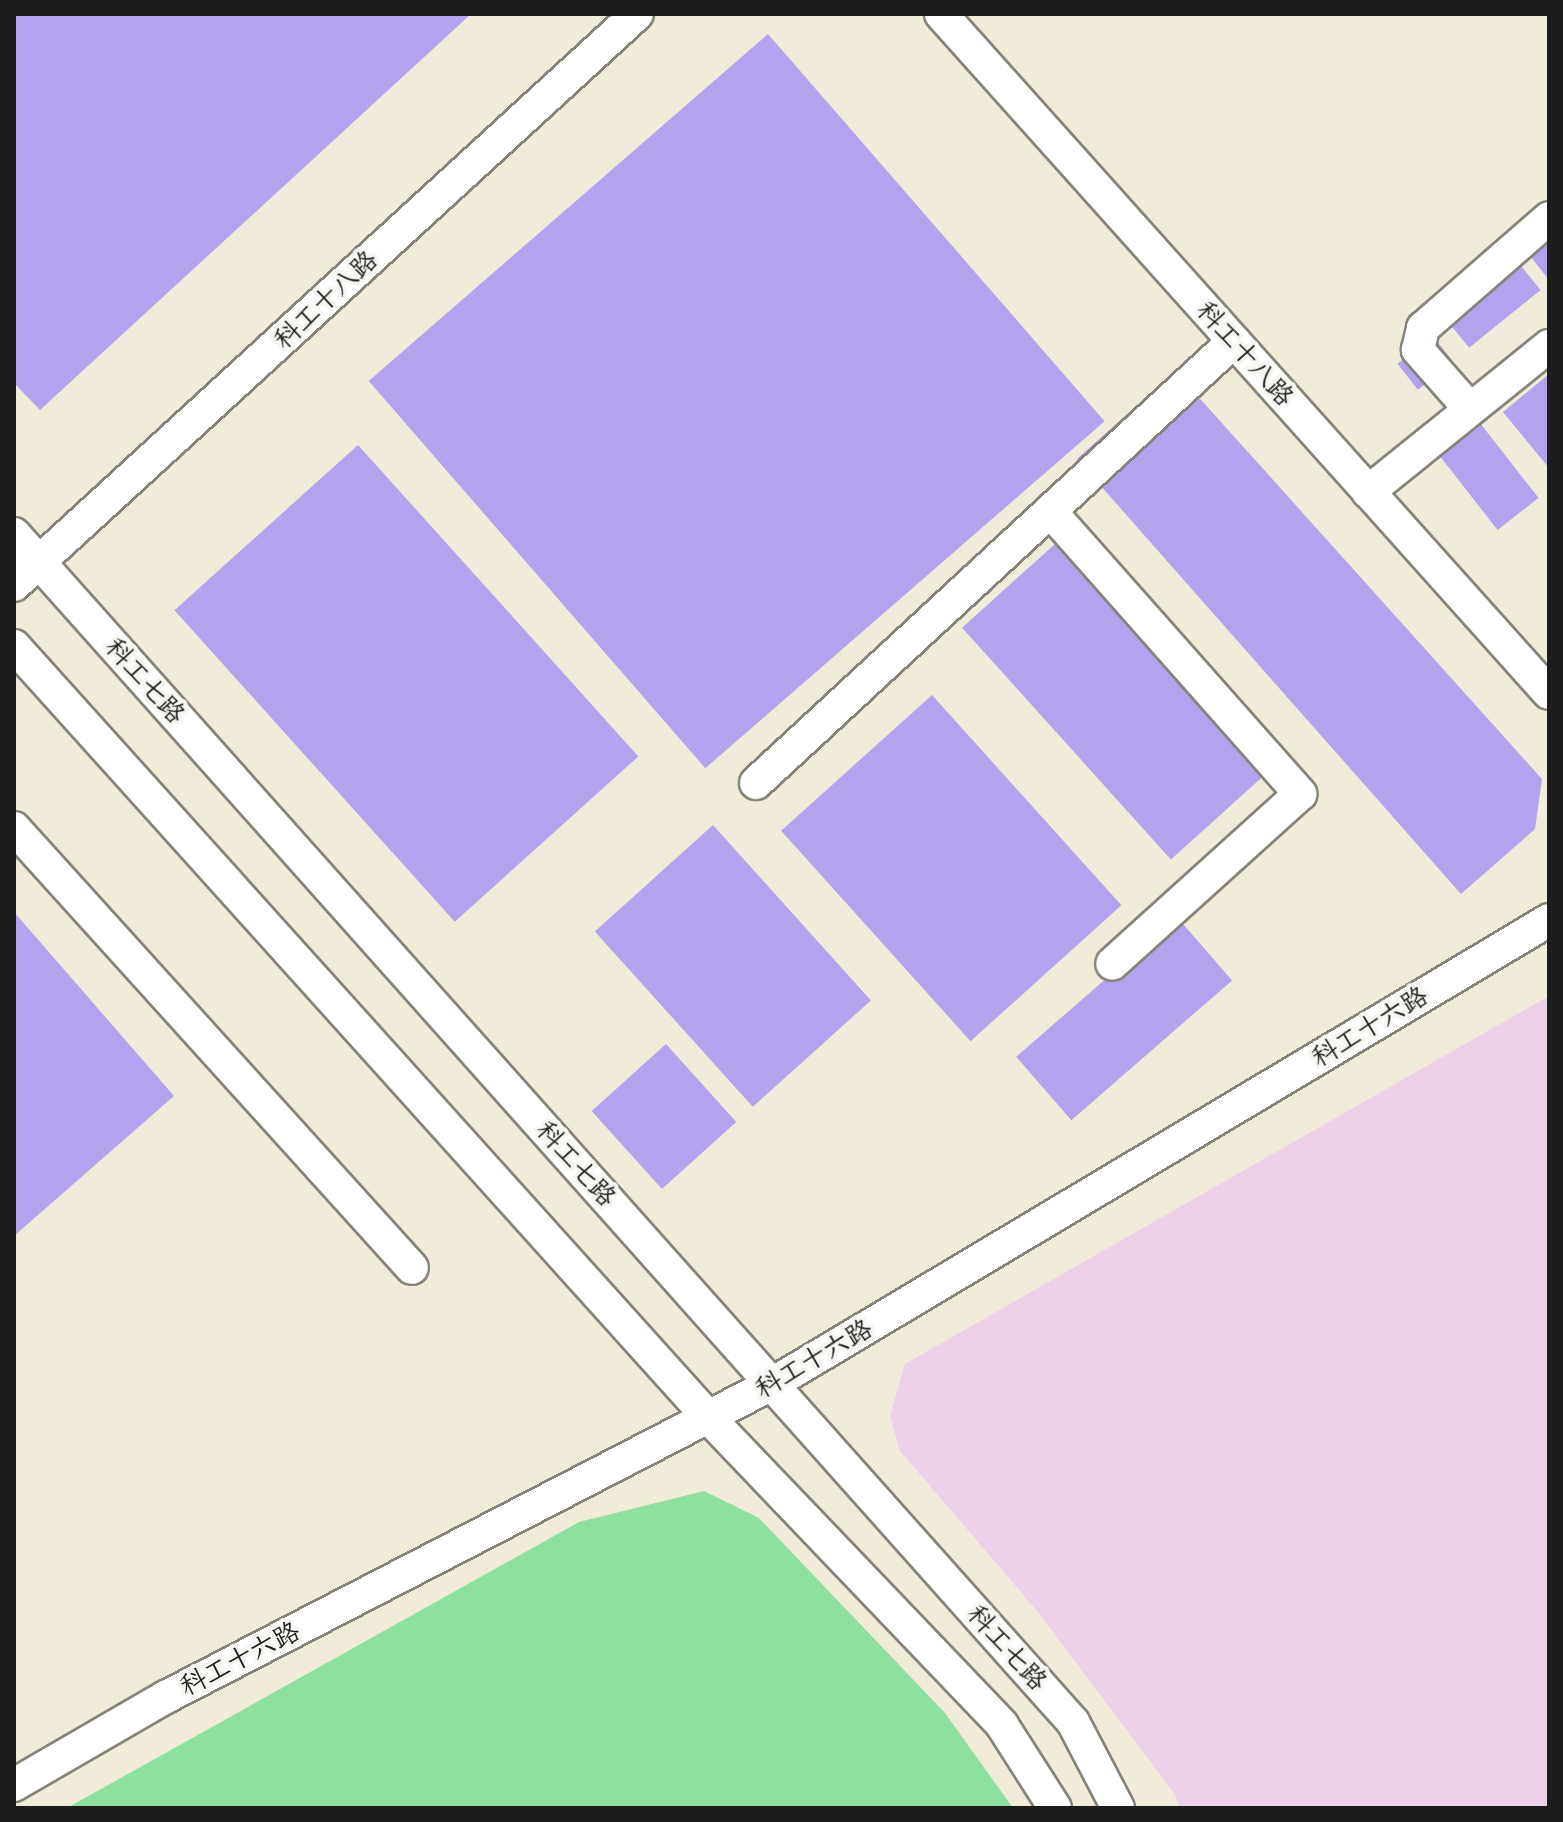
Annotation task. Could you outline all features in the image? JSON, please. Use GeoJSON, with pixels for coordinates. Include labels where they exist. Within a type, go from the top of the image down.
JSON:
{"type":"FeatureCollection","features":[{"type":"Feature","properties":{"kind":"street","name":"科工十八路"},"geometry":{"type":"LineString","coordinates":[[14,585],[637,14]]}},
{"type":"Feature","properties":{"kind":"street","name":"科工十八路"},"geometry":{"type":"LineString","coordinates":[[941,14],[1549,693]]}},
{"type":"Feature","properties":{"kind":"street"},"geometry":{"type":"LineString","coordinates":[[1470,409],[1418,350],[1423,328],[1549,218]]}},
{"type":"Feature","properties":{"kind":"street"},"geometry":{"type":"LineString","coordinates":[[756,783],[1234,341]]}},
{"type":"Feature","properties":{"kind":"street"},"geometry":{"type":"LineString","coordinates":[[1368,492],[1549,346]]}},
{"type":"Feature","properties":{"kind":"street"},"geometry":{"type":"LineString","coordinates":[[1050,511],[1300,794],[1112,964]]}},
{"type":"Feature","properties":{"kind":"street","name":"科工七路"},"geometry":{"type":"LineString","coordinates":[[14,534],[1073,1722],[1118,1808]]}},
{"type":"Feature","properties":{"kind":"street"},"geometry":{"type":"LineString","coordinates":[[14,646],[709,1418],[1002,1725],[1055,1808]]}},
{"type":"Feature","properties":{"kind":"street"},"geometry":{"type":"LineString","coordinates":[[14,828],[412,1268]]}},
{"type":"Feature","properties":{"kind":"street","name":"科工十六路"},"geometry":{"type":"LineString","coordinates":[[14,1785],[180,1690],[772,1384],[1549,920]]}},
{"type":"Feature","properties":{"kind":"street"},"geometry":{"type":"LineString","coordinates":[[14,1759],[58,1760]]}},
{"type":"Feature","properties":{"kind":"shaded area"},"geometry":{"type":"Polygon","coordinates":[[[1549,996],[1549,1808],[1180,1808],[1174,1793],[1037,1611],[900,1451],[890,1416],[905,1364],[1549,996]]]}},
{"type":"Feature","properties":{"kind":"green space"},"geometry":{"type":"Polygon","coordinates":[[[704,1491],[759,1518],[945,1713],[1013,1808],[67,1808],[579,1522],[704,1491]]]}},
{"type":"Feature","properties":{"kind":"building"},"geometry":{"type":"Polygon","coordinates":[[[14,14],[471,14],[40,410],[14,383],[14,14]]]}},
{"type":"Feature","properties":{"kind":"building"},"geometry":{"type":"Polygon","coordinates":[[[768,34],[1105,421],[705,768],[369,381],[768,34]]]}},
{"type":"Feature","properties":{"kind":"building"},"geometry":{"type":"Polygon","coordinates":[[[1549,243],[1549,280],[1531,257],[1549,243]]]}},
{"type":"Feature","properties":{"kind":"building"},"geometry":{"type":"Polygon","coordinates":[[[1518,262],[1541,290],[1469,348],[1447,320],[1518,262]]]}},
{"type":"Feature","properties":{"kind":"building"},"geometry":{"type":"Polygon","coordinates":[[[1433,336],[1453,362],[1418,390],[1398,364],[1433,336]]]}},
{"type":"Feature","properties":{"kind":"building"},"geometry":{"type":"Polygon","coordinates":[[[1175,371],[1542,779],[1535,829],[1461,894],[1077,459],[1175,371]]]}},
{"type":"Feature","properties":{"kind":"building"},"geometry":{"type":"Polygon","coordinates":[[[1549,374],[1549,468],[1503,412],[1549,374]]]}},
{"type":"Feature","properties":{"kind":"building"},"geometry":{"type":"Polygon","coordinates":[[[1480,423],[1538,498],[1498,530],[1439,455],[1480,423]]]}},
{"type":"Feature","properties":{"kind":"building"},"geometry":{"type":"Polygon","coordinates":[[[358,445],[638,756],[455,922],[174,610],[358,445]]]}},
{"type":"Feature","properties":{"kind":"building"},"geometry":{"type":"Polygon","coordinates":[[[1055,544],[1264,776],[1171,860],[962,628],[1055,544]]]}},
{"type":"Feature","properties":{"kind":"building"},"geometry":{"type":"Polygon","coordinates":[[[932,695],[1121,905],[971,1041],[781,831],[932,695]]]}},
{"type":"Feature","properties":{"kind":"building"},"geometry":{"type":"Polygon","coordinates":[[[713,825],[871,1000],[753,1107],[595,931],[713,825]]]}},
{"type":"Feature","properties":{"kind":"building"},"geometry":{"type":"Polygon","coordinates":[[[14,912],[174,1096],[14,1236],[14,912]]]}},
{"type":"Feature","properties":{"kind":"building"},"geometry":{"type":"Polygon","coordinates":[[[1177,917],[1232,980],[1071,1120],[1016,1057],[1177,917]]]}},
{"type":"Feature","properties":{"kind":"building"},"geometry":{"type":"Polygon","coordinates":[[[666,1044],[736,1122],[662,1189],[592,1111],[666,1044]]]}}]}
